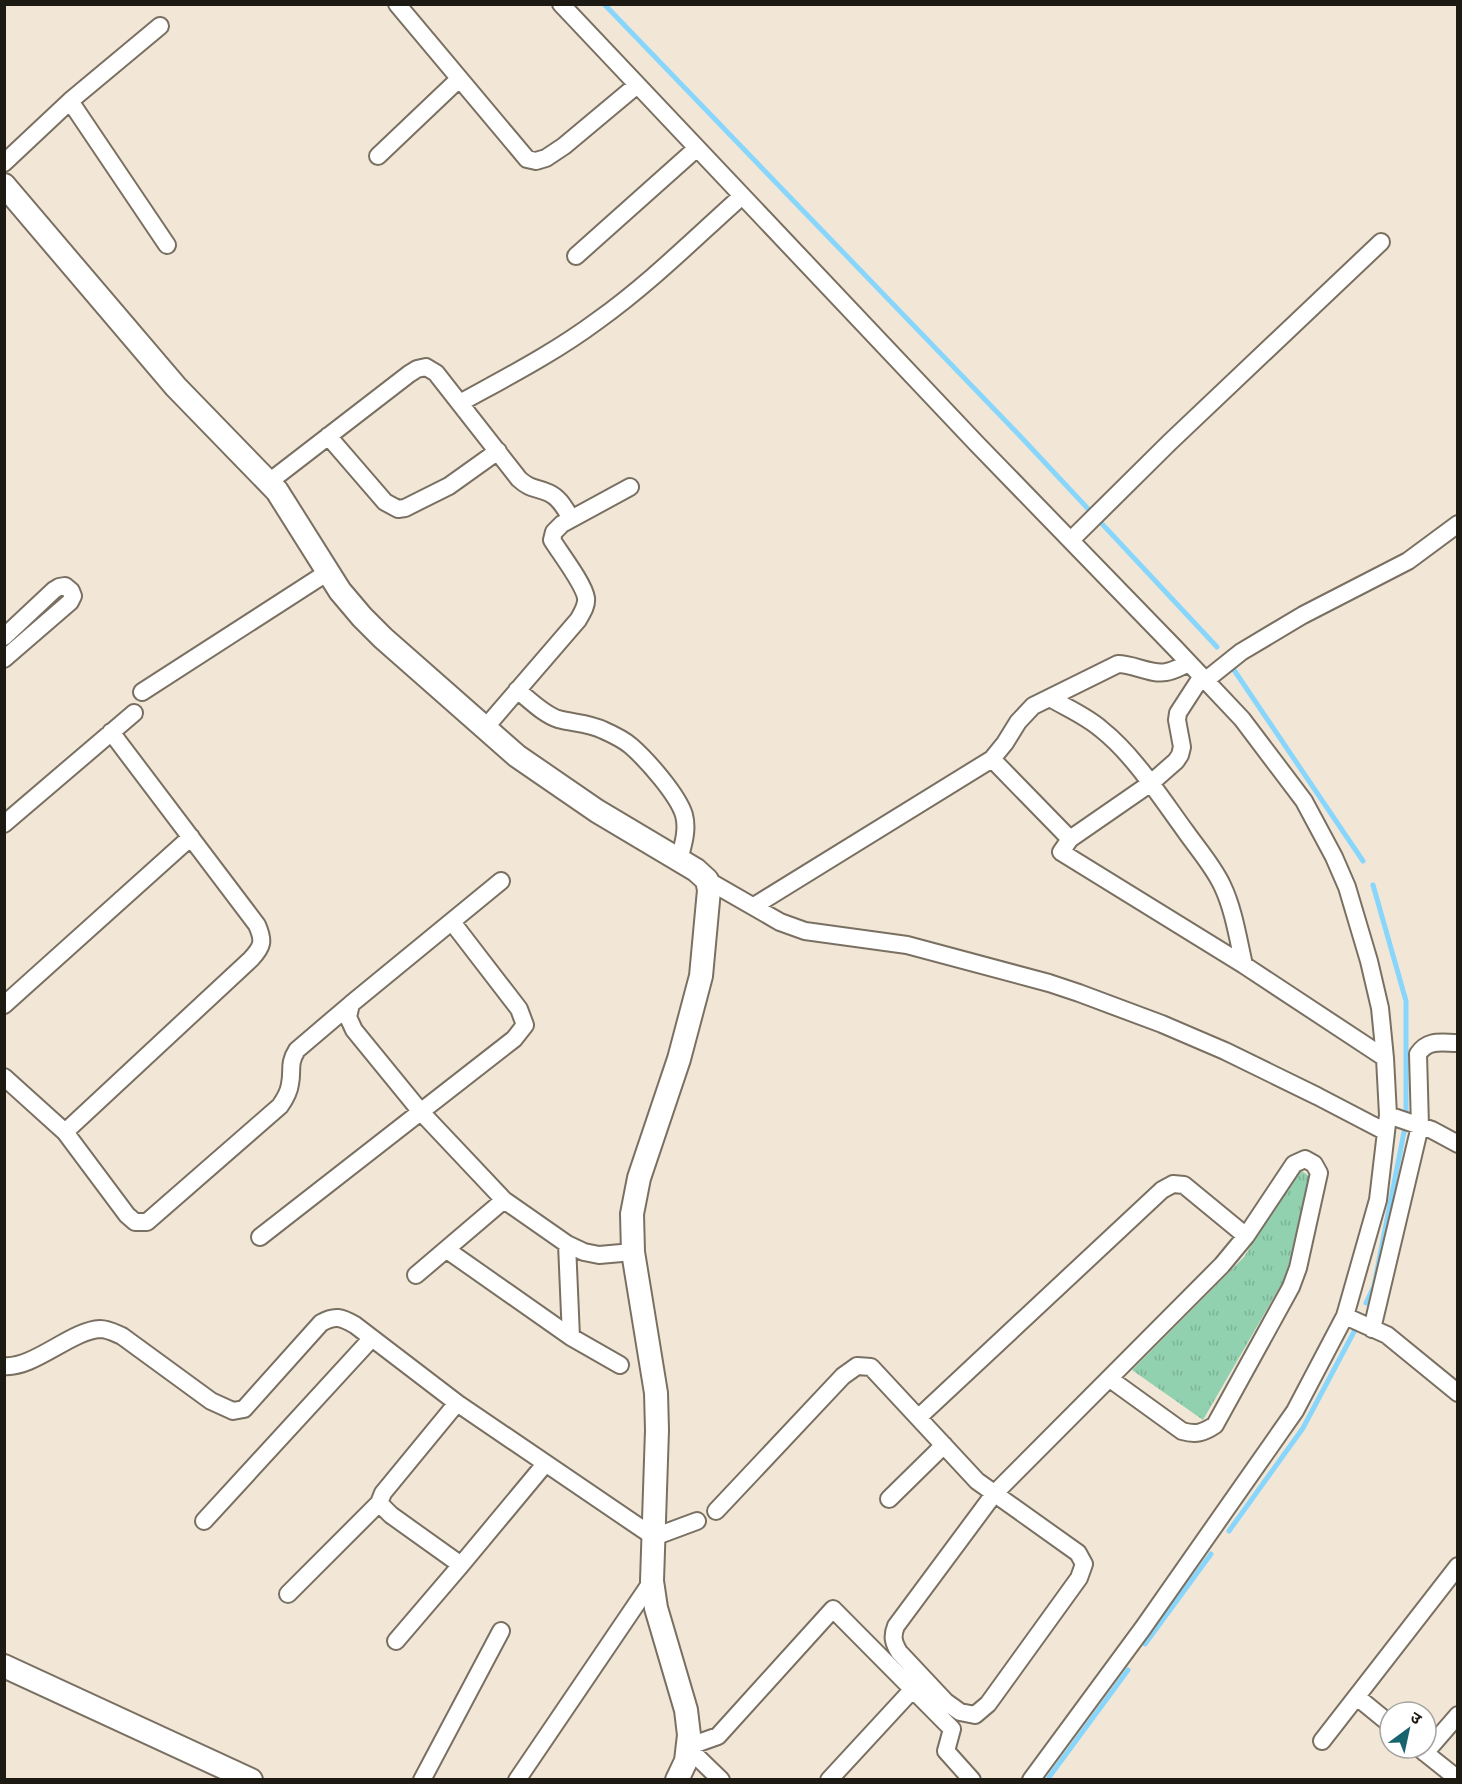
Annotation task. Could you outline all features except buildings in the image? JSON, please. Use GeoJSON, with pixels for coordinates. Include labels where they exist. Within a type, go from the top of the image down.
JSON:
{"type":"FeatureCollection","features":[{"type":"Feature","properties":{"kind":"street"},"geometry":{"type":"LineString","coordinates":[[397,4],[527,159],[536,161],[546,158],[564,146],[637,85]]}},
{"type":"Feature","properties":{"kind":"street"},"geometry":{"type":"LineString","coordinates":[[561,4],[976,443],[1204,678],[1249,728],[1299,794],[1344,877],[1369,961],[1380,1008],[1388,1114],[1378,1200],[1346,1316],[1295,1411],[1143,1628],[1031,1779]]}},
{"type":"Feature","properties":{"kind":"street"},"geometry":{"type":"LineString","coordinates":[[4,163],[70,101],[160,26]]}},
{"type":"Feature","properties":{"kind":"street"},"geometry":{"type":"LineString","coordinates":[[378,156],[459,79]]}},
{"type":"Feature","properties":{"kind":"street"},"geometry":{"type":"LineString","coordinates":[[70,101],[167,245]]}},
{"type":"Feature","properties":{"kind":"street"},"geometry":{"type":"LineString","coordinates":[[576,256],[697,148]]}},
{"type":"Feature","properties":{"kind":"street"},"geometry":{"type":"LineString","coordinates":[[4,185],[176,387],[268,482],[287,506],[340,591],[369,624],[484,728],[517,756],[556,784],[696,870],[707,880],[780,922],[805,932],[907,945],[1079,993],[1162,1024],[1225,1051],[1386,1132]]}},
{"type":"Feature","properties":{"kind":"street"},"geometry":{"type":"LineString","coordinates":[[460,403],[539,360],[597,321],[628,297],[742,196]]}},
{"type":"Feature","properties":{"kind":"street"},"geometry":{"type":"LineString","coordinates":[[1071,540],[1381,242]]}},
{"type":"Feature","properties":{"kind":"street"},"geometry":{"type":"LineString","coordinates":[[268,482],[417,369],[426,367],[436,373],[519,479],[527,486],[549,492],[556,497],[571,518]]}},
{"type":"Feature","properties":{"kind":"street"},"geometry":{"type":"LineString","coordinates":[[328,436],[385,502],[398,509],[405,508],[449,486],[498,452]]}},
{"type":"Feature","properties":{"kind":"street"},"geometry":{"type":"LineString","coordinates":[[484,728],[578,620],[585,608],[586,597],[552,540],[554,532],[571,518],[630,487]]}},
{"type":"Feature","properties":{"kind":"street"},"geometry":{"type":"LineString","coordinates":[[1385,1058],[1244,965],[1061,852],[1070,839],[1151,783],[1180,755],[1182,747],[1177,720],[1178,713],[1204,678],[1240,652],[1303,615],[1408,561],[1458,524]]}},
{"type":"Feature","properties":{"kind":"street"},"geometry":{"type":"LineString","coordinates":[[142,692],[328,572]]}},
{"type":"Feature","properties":{"kind":"street"},"geometry":{"type":"LineString","coordinates":[[4,637],[59,586],[65,586],[71,591],[73,596],[70,602],[4,659]]}},
{"type":"Feature","properties":{"kind":"street"},"geometry":{"type":"LineString","coordinates":[[754,906],[992,759],[1018,722],[1033,706],[1118,663],[1166,673],[1189,663]]}},
{"type":"Feature","properties":{"kind":"street"},"geometry":{"type":"LineString","coordinates":[[517,690],[543,711],[556,718],[592,726],[613,735],[629,745],[648,762],[677,799],[684,814],[686,831],[679,860]]}},
{"type":"Feature","properties":{"kind":"street"},"geometry":{"type":"LineString","coordinates":[[1050,698],[1102,729],[1151,783],[1213,869],[1222,886],[1231,909],[1244,965]]}},
{"type":"Feature","properties":{"kind":"street"},"geometry":{"type":"LineString","coordinates":[[4,824],[134,713]]}},
{"type":"Feature","properties":{"kind":"street"},"geometry":{"type":"LineString","coordinates":[[65,1132],[261,949],[262,936],[257,925],[111,732]]}},
{"type":"Feature","properties":{"kind":"street"},"geometry":{"type":"LineString","coordinates":[[992,759],[1070,839]]}},
{"type":"Feature","properties":{"kind":"street"},"geometry":{"type":"LineString","coordinates":[[4,1005],[190,837]]}},
{"type":"Feature","properties":{"kind":"street"},"geometry":{"type":"LineString","coordinates":[[4,1077],[65,1132],[127,1215],[135,1222],[147,1222],[280,1106],[291,1082],[290,1065],[297,1050],[501,880]]}},
{"type":"Feature","properties":{"kind":"street"},"geometry":{"type":"LineString","coordinates":[[677,1779],[686,1761],[689,1736],[686,1710],[656,1608],[652,1581],[656,1393],[633,1252],[632,1214],[639,1178],[679,1059],[701,976],[710,890],[707,880]]}},
{"type":"Feature","properties":{"kind":"street"},"geometry":{"type":"LineString","coordinates":[[260,1237],[514,1039],[525,1025],[519,1009],[452,922]]}},
{"type":"Feature","properties":{"kind":"street"},"geometry":{"type":"LineString","coordinates":[[351,1004],[348,1017],[354,1030],[421,1112],[504,1200],[567,1244],[584,1252],[599,1255],[633,1252]]}},
{"type":"Feature","properties":{"kind":"street"},"geometry":{"type":"LineString","coordinates":[[1372,1329],[1420,1126],[1418,1054],[1431,1042],[1458,1043]]}},
{"type":"Feature","properties":{"kind":"street"},"geometry":{"type":"LineString","coordinates":[[1388,1114],[1432,1130],[1458,1144]]}},
{"type":"Feature","properties":{"kind":"street"},"geometry":{"type":"LineString","coordinates":[[716,1511],[843,1376],[857,1365],[871,1367],[977,1481],[994,1494],[1078,1553],[1084,1564],[1073,1587],[988,1704],[975,1715],[960,1712],[946,1702],[899,1652],[892,1635],[896,1626],[994,1494],[1222,1266],[1246,1236],[1294,1164],[1305,1159],[1314,1164],[1319,1173],[1298,1268],[1291,1287],[1215,1425],[1194,1435],[1182,1431],[1110,1379]]}},
{"type":"Feature","properties":{"kind":"street"},"geometry":{"type":"LineString","coordinates":[[919,1417],[1162,1190],[1173,1184],[1184,1185],[1246,1236]]}},
{"type":"Feature","properties":{"kind":"street"},"geometry":{"type":"LineString","coordinates":[[416,1275],[504,1200]]}},
{"type":"Feature","properties":{"kind":"street"},"geometry":{"type":"LineString","coordinates":[[567,1244],[571,1337]]}},
{"type":"Feature","properties":{"kind":"street"},"geometry":{"type":"LineString","coordinates":[[447,1250],[571,1337],[620,1365]]}},
{"type":"Feature","properties":{"kind":"street"},"geometry":{"type":"LineString","coordinates":[[1346,1316],[1387,1335],[1458,1393]]}},
{"type":"Feature","properties":{"kind":"street"},"geometry":{"type":"LineString","coordinates":[[4,1366],[22,1364],[99,1329],[122,1336],[211,1401],[233,1410],[244,1409],[321,1323],[330,1318],[343,1318],[457,1403],[654,1537]]}},
{"type":"Feature","properties":{"kind":"street"},"geometry":{"type":"LineString","coordinates":[[204,1521],[372,1338]]}},
{"type":"Feature","properties":{"kind":"street"},"geometry":{"type":"LineString","coordinates":[[288,1594],[379,1503],[383,1493],[457,1403]]}},
{"type":"Feature","properties":{"kind":"street"},"geometry":{"type":"LineString","coordinates":[[889,1499],[945,1445]]}},
{"type":"Feature","properties":{"kind":"street"},"geometry":{"type":"LineString","coordinates":[[396,1641],[545,1464]]}},
{"type":"Feature","properties":{"kind":"street"},"geometry":{"type":"LineString","coordinates":[[379,1503],[391,1515],[462,1565]]}},
{"type":"Feature","properties":{"kind":"street"},"geometry":{"type":"LineString","coordinates":[[654,1537],[698,1521]]}},
{"type":"Feature","properties":{"kind":"street"},"geometry":{"type":"LineString","coordinates":[[1322,1741],[1458,1566]]}},
{"type":"Feature","properties":{"kind":"street"},"geometry":{"type":"LineString","coordinates":[[516,1779],[652,1581]]}},
{"type":"Feature","properties":{"kind":"street"},"geometry":{"type":"LineString","coordinates":[[687,1747],[718,1736],[833,1609],[952,1729],[946,1751],[972,1779]]}},
{"type":"Feature","properties":{"kind":"street"},"geometry":{"type":"LineString","coordinates":[[422,1779],[501,1631]]}},
{"type":"Feature","properties":{"kind":"street"},"geometry":{"type":"LineString","coordinates":[[4,1666],[251,1779]]}},
{"type":"Feature","properties":{"kind":"street"},"geometry":{"type":"LineString","coordinates":[[829,1779],[913,1689]]}},
{"type":"Feature","properties":{"kind":"street"},"geometry":{"type":"LineString","coordinates":[[1357,1697],[1378,1714]]}},
{"type":"Feature","properties":{"kind":"street"},"geometry":{"type":"LineString","coordinates":[[1438,1735],[1458,1715]]}},
{"type":"Feature","properties":{"kind":"street"},"geometry":{"type":"LineString","coordinates":[[687,1747],[721,1779]]}},
{"type":"Feature","properties":{"kind":"street"},"geometry":{"type":"LineString","coordinates":[[1434,1760],[1458,1779]]}},
{"type":"Feature","properties":{"kind":"green space"},"geometry":{"type":"Polygon","coordinates":[[[1299,1169],[1312,1178],[1285,1278],[1203,1420],[1132,1370],[1244,1257],[1299,1169]]]}},
{"type":"Feature","properties":{"kind":"waterway"},"geometry":{"type":"LineString","coordinates":[[604,4],[1021,437],[1217,647]]}},
{"type":"Feature","properties":{"kind":"waterway"},"geometry":{"type":"LineString","coordinates":[[1234,670],[1363,861]]}},
{"type":"Feature","properties":{"kind":"waterway"},"geometry":{"type":"LineString","coordinates":[[1373,885],[1406,1001],[1406,1111]]}},
{"type":"Feature","properties":{"kind":"waterway"},"geometry":{"type":"LineString","coordinates":[[1366,1303],[1374,1286],[1404,1132]]}},
{"type":"Feature","properties":{"kind":"waterway"},"geometry":{"type":"LineString","coordinates":[[1229,1531],[1303,1428],[1356,1328]]}},
{"type":"Feature","properties":{"kind":"waterway"},"geometry":{"type":"LineString","coordinates":[[1145,1644],[1211,1554]]}},
{"type":"Feature","properties":{"kind":"waterway"},"geometry":{"type":"LineString","coordinates":[[1047,1780],[1128,1670]]}}]}
